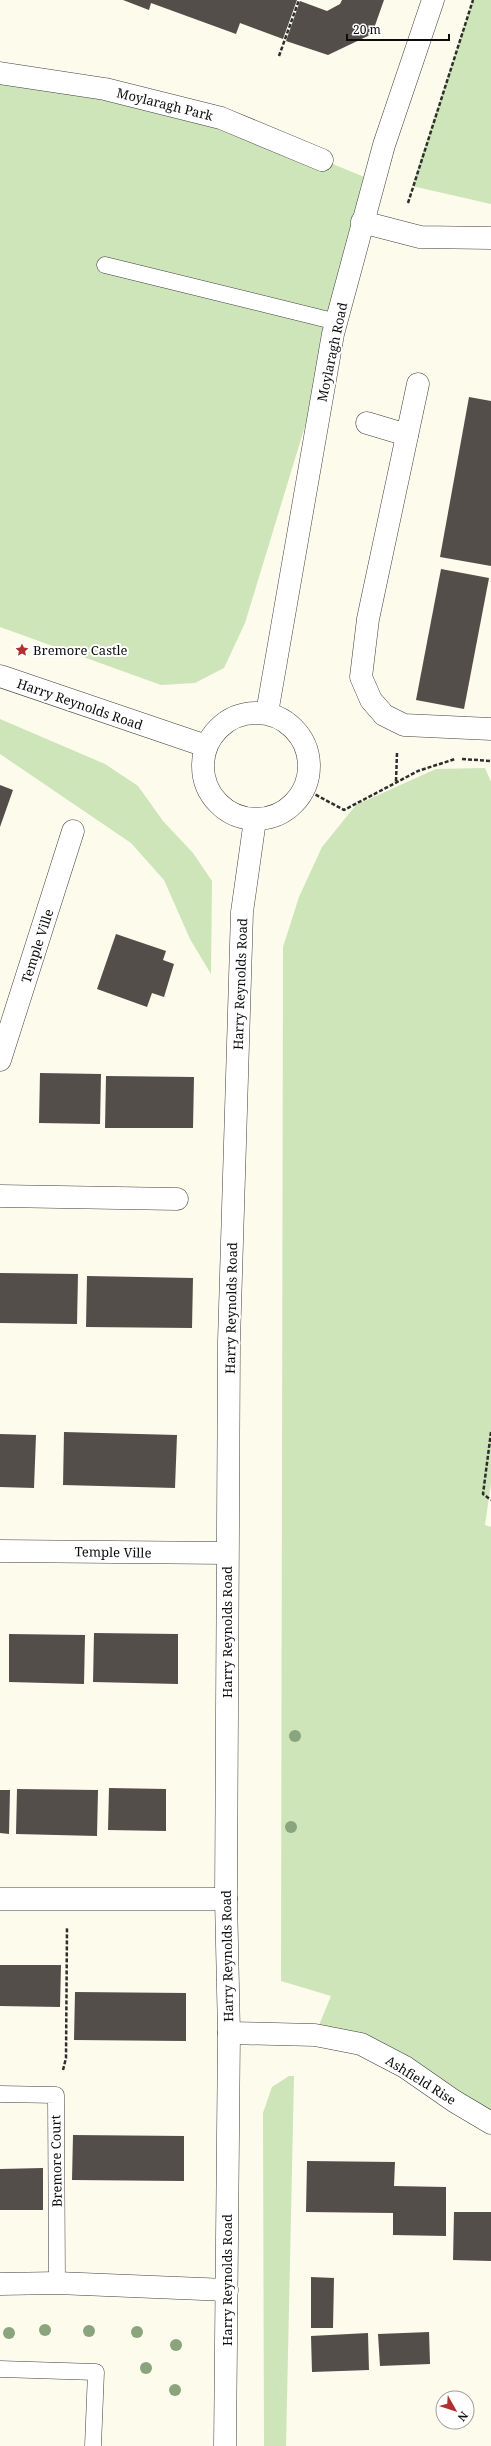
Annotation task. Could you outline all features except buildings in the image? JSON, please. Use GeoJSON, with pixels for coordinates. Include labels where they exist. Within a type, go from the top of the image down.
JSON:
{"type":"FeatureCollection","features":[{"type":"Feature","properties":{"kind":"street","name":"Moylaragh Road"},"geometry":{"type":"LineString","coordinates":[[267,713],[336,322],[384,145],[434,0]]}},
{"type":"Feature","properties":{"kind":"street","name":"Moylaragh Park"},"geometry":{"type":"LineString","coordinates":[[0,73],[105,89],[222,118],[322,160]]}},
{"type":"Feature","properties":{"kind":"street"},"geometry":{"type":"LineString","coordinates":[[362,222],[420,237],[491,238]]}},
{"type":"Feature","properties":{"kind":"street"},"geometry":{"type":"LineString","coordinates":[[418,384],[368,619],[361,677],[371,700],[384,715],[404,725],[491,729]]}},
{"type":"Feature","properties":{"kind":"street"},"geometry":{"type":"LineString","coordinates":[[367,423],[407,434]]}},
{"type":"Feature","properties":{"kind":"street","name":"Harry Reynolds Road"},"geometry":{"type":"LineString","coordinates":[[0,676],[206,746]]}},
{"type":"Feature","properties":{"kind":"street"},"geometry":{"type":"LineString","coordinates":[[250,712],[267,713],[288,724],[304,742],[309,757],[309,774],[305,789],[296,802],[284,811],[270,817],[255,820],[238,816],[223,808],[212,796],[205,780],[202,763],[206,746],[224,723],[236,715],[250,712]]}},
{"type":"Feature","properties":{"kind":"street","name":"Harry Reynolds Road"},"geometry":{"type":"LineString","coordinates":[[225,2446],[229,2033],[226,1899],[229,1340],[242,912],[255,820]]}},
{"type":"Feature","properties":{"kind":"street","name":"Temple Ville"},"geometry":{"type":"LineString","coordinates":[[0,1060],[73,831]]}},
{"type":"Feature","properties":{"kind":"street"},"geometry":{"type":"LineString","coordinates":[[0,1196],[177,1199]]}},
{"type":"Feature","properties":{"kind":"street","name":"Temple Ville"},"geometry":{"type":"LineString","coordinates":[[0,1551],[227,1553]]}},
{"type":"Feature","properties":{"kind":"street"},"geometry":{"type":"LineString","coordinates":[[0,1899],[226,1899]]}},
{"type":"Feature","properties":{"kind":"street","name":"Ashfield Rise"},"geometry":{"type":"LineString","coordinates":[[229,2033],[315,2035],[361,2044],[405,2067],[454,2101],[491,2123]]}},
{"type":"Feature","properties":{"kind":"street"},"geometry":{"type":"LineString","coordinates":[[0,2284],[57,2283],[227,2290]]}},
{"type":"Feature","properties":{"kind":"lane"},"geometry":{"type":"LineString","coordinates":[[105,265],[336,322]]}},
{"type":"Feature","properties":{"kind":"lane"},"geometry":{"type":"LineString","coordinates":[[0,2094],[56,2095]]}},
{"type":"Feature","properties":{"kind":"lane","name":"Bremore Court"},"geometry":{"type":"LineString","coordinates":[[56,2095],[57,2283]]}},
{"type":"Feature","properties":{"kind":"lane"},"geometry":{"type":"LineString","coordinates":[[0,2370],[96,2372],[93,2446]]}},
{"type":"Feature","properties":{"kind":"path"},"geometry":{"type":"LineString","coordinates":[[279,56],[299,0]]}},
{"type":"Feature","properties":{"kind":"path"},"geometry":{"type":"LineString","coordinates":[[401,232],[414,179],[473,0]]}},
{"type":"Feature","properties":{"kind":"path"},"geometry":{"type":"LineString","coordinates":[[305,789],[344,810],[418,771],[454,758],[491,761]]}},
{"type":"Feature","properties":{"kind":"path"},"geometry":{"type":"LineString","coordinates":[[491,1432],[483,1494],[491,1500]]}},
{"type":"Feature","properties":{"kind":"path"},"geometry":{"type":"LineString","coordinates":[[56,2095],[66,2058],[67,1899]]}},
{"type":"Feature","properties":{"kind":"green space"},"geometry":{"type":"Polygon","coordinates":[[[473,0],[491,0],[491,204],[412,186],[473,0]]]}},
{"type":"Feature","properties":{"kind":"green space"},"geometry":{"type":"Polygon","coordinates":[[[0,73],[221,118],[374,181],[333,334],[245,623],[224,668],[195,683],[161,685],[0,627],[0,73]]]}},
{"type":"Feature","properties":{"kind":"green space"},"geometry":{"type":"Polygon","coordinates":[[[0,719],[105,764],[138,786],[163,821],[193,853],[212,881],[211,974],[190,939],[164,880],[131,843],[0,754],[0,719]]]}},
{"type":"Feature","properties":{"kind":"green space"},"geometry":{"type":"Polygon","coordinates":[[[485,768],[491,782],[491,1483],[485,1525],[491,1527],[491,2123],[405,2067],[315,2035],[331,1996],[281,1981],[283,947],[299,897],[322,847],[356,805],[436,769],[485,768]]]}},
{"type":"Feature","properties":{"kind":"green space"},"geometry":{"type":"Polygon","coordinates":[[[289,2076],[294,2076],[286,2446],[264,2446],[263,2113],[272,2087],[289,2076]]]}},
{"type":"Feature","properties":{"kind":"place","name":"Bremore Castle"},"geometry":{"type":"Point","coordinates":[22,650]}}]}
